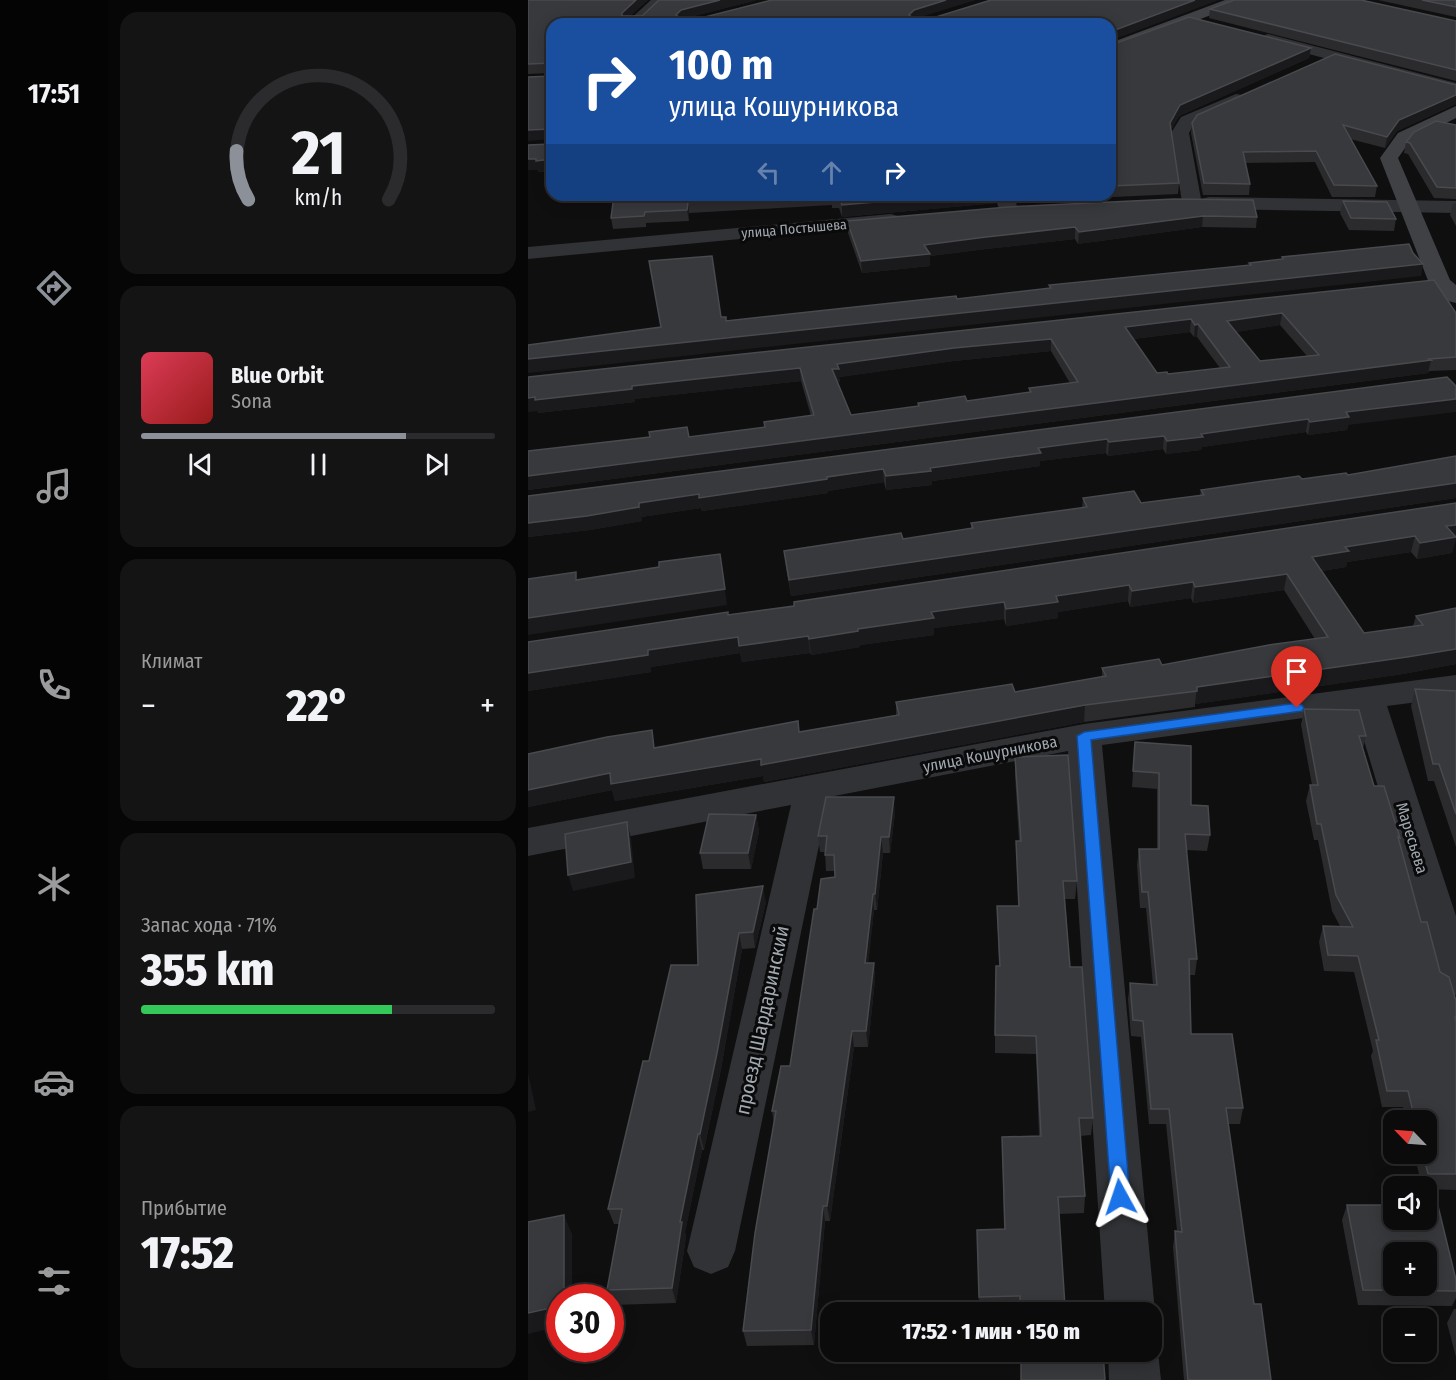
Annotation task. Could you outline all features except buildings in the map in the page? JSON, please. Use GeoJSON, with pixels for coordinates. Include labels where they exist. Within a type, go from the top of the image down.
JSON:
{"type":"FeatureCollection","features":[{"type":"Feature","properties":{"kind":"street"},"geometry":{"type":"LineString","coordinates":[[640,18],[659,0]]}},
{"type":"Feature","properties":{"kind":"street"},"geometry":{"type":"LineString","coordinates":[[1116,46],[1238,0]]}},
{"type":"Feature","properties":{"kind":"street"},"geometry":{"type":"LineString","coordinates":[[1187,19],[1210,24]]}},
{"type":"Feature","properties":{"kind":"street"},"geometry":{"type":"LineString","coordinates":[[1255,36],[1456,88]]}},
{"type":"Feature","properties":{"kind":"street"},"geometry":{"type":"LineString","coordinates":[[1302,69],[1333,55]]}},
{"type":"Feature","properties":{"kind":"street"},"geometry":{"type":"LineString","coordinates":[[1250,93],[1187,121],[1180,133],[1183,202],[1456,207]]}},
{"type":"Feature","properties":{"kind":"street"},"geometry":{"type":"LineString","coordinates":[[1448,290],[1389,158],[1404,137],[1456,111]]}},
{"type":"Feature","properties":{"kind":"street"},"geometry":{"type":"LineString","coordinates":[[1431,123],[1456,130]]}},
{"type":"Feature","properties":{"kind":"street"},"geometry":{"type":"LineString","coordinates":[[984,212],[1006,202],[1031,208]]}},
{"type":"Feature","properties":{"kind":"street","name":"улица Постышева"},"geometry":{"type":"LineString","coordinates":[[528,253],[914,218]]}},
{"type":"Feature","properties":{"kind":"street"},"geometry":{"type":"LineString","coordinates":[[1416,286],[1448,290]]}},
{"type":"Feature","properties":{"kind":"street","name":"улица Кошурникова"},"geometry":{"type":"LineString","coordinates":[[528,842],[1084,736],[1456,686]]}},
{"type":"Feature","properties":{"kind":"street","name":"Маресьева"},"geometry":{"type":"LineString","coordinates":[[1368,699],[1456,978]]}},
{"type":"Feature","properties":{"kind":"street"},"geometry":{"type":"LineString","coordinates":[[1084,736],[1129,1302]]}},
{"type":"Feature","properties":{"kind":"street","name":"проезд Шардаринский"},"geometry":{"type":"LineString","coordinates":[[711,1251],[813,788]]}},
{"type":"Feature","properties":{"kind":"street"},"geometry":{"type":"LineString","coordinates":[[1134,1362],[1135,1380]]}},
{"type":"Feature","properties":{"kind":"route"},"geometry":{"type":"LineString","coordinates":[[1120,1197],[1084,736],[1297,708]]}}]}
